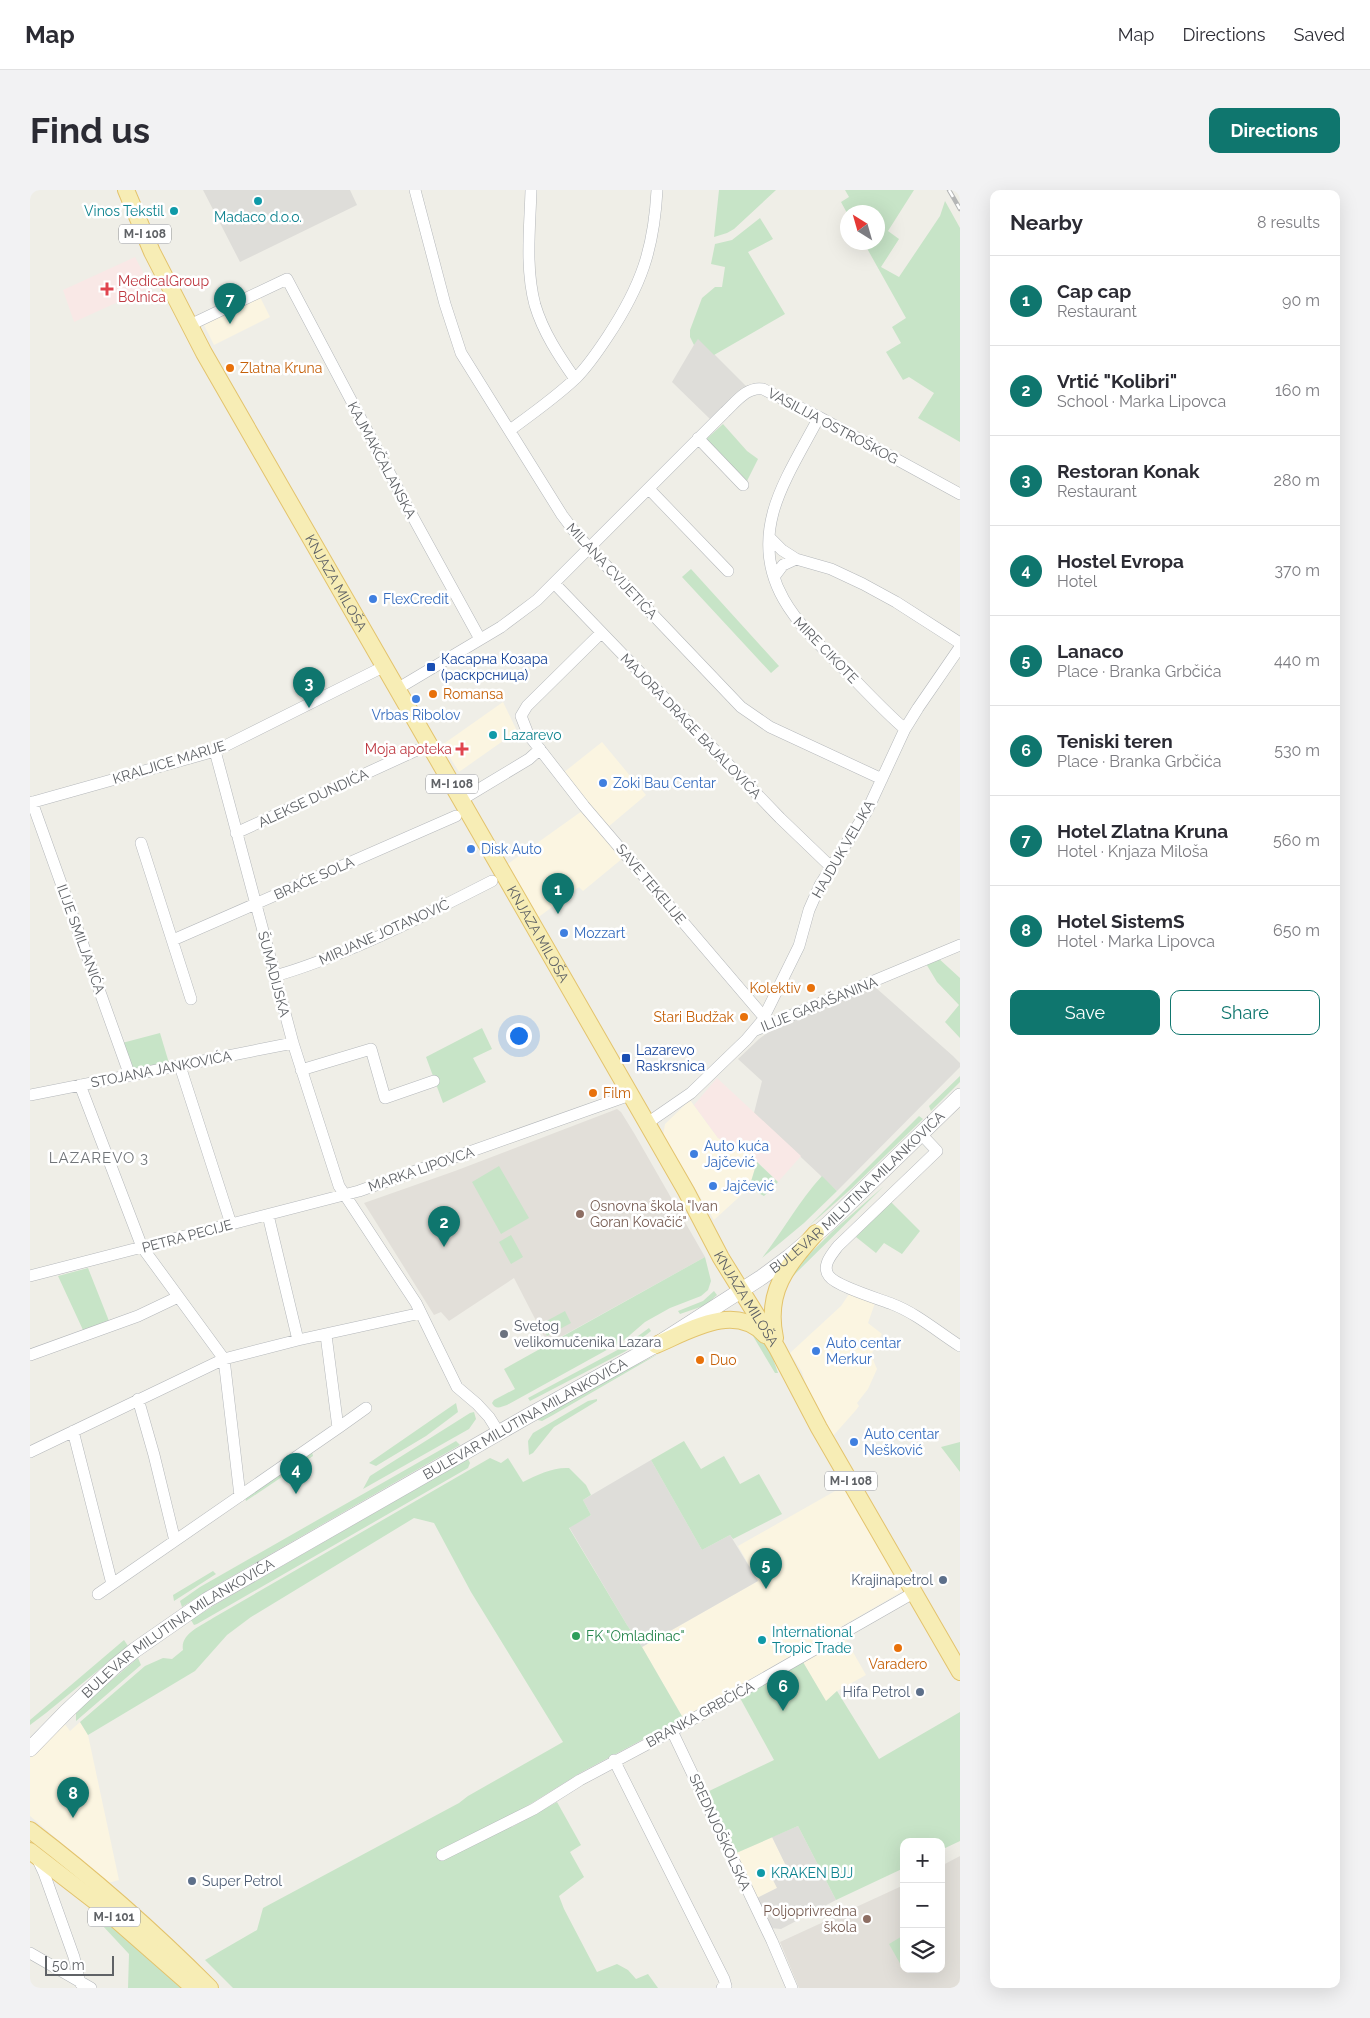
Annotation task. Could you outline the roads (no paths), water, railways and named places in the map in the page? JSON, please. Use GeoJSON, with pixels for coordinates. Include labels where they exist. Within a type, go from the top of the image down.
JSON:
{"type":"FeatureCollection","features":[{"type":"Feature","properties":{"kind":"main road","name":"KNJAZA MILOŠA"},"geometry":{"type":"LineString","coordinates":[[126,190],[152,252],[209,361],[383,667],[646,1124],[686,1190],[721,1258],[777,1348],[819,1428],[960,1672]]}},
{"type":"Feature","properties":{"kind":"main road"},"geometry":{"type":"LineString","coordinates":[[777,1348],[772,1314],[778,1284],[793,1259],[816,1234]]}},
{"type":"Feature","properties":{"kind":"main road"},"geometry":{"type":"LineString","coordinates":[[656,1345],[714,1322],[736,1320],[759,1329],[777,1348]]}},
{"type":"Feature","properties":{"kind":"main road"},"geometry":{"type":"LineString","coordinates":[[30,1819],[49,1835],[64,1856]]}},
{"type":"Feature","properties":{"kind":"main road","name":"M-I 101"},"geometry":{"type":"LineString","coordinates":[[30,1830],[64,1856],[167,1945],[210,1988]]}},
{"type":"Feature","properties":{"kind":"main road","name":"M-I 101"},"geometry":{"type":"LineString","coordinates":[[33,1854],[103,1908],[194,1988]]}},
{"type":"Feature","properties":{"kind":"street","name":"MILANA CVIJETIĆA"},"geometry":{"type":"LineString","coordinates":[[415,190],[445,304],[458,345],[562,516],[588,547],[741,707],[770,726],[882,779]]}},
{"type":"Feature","properties":{"kind":"street"},"geometry":{"type":"LineString","coordinates":[[531,190],[530,252],[535,304],[546,332],[575,379]]}},
{"type":"Feature","properties":{"kind":"street"},"geometry":{"type":"LineString","coordinates":[[510,430],[575,379],[590,362],[633,295],[643,272],[653,233],[657,190]]}},
{"type":"Feature","properties":{"kind":"street","name":"KAJMAKČALANSKA"},"geometry":{"type":"LineString","coordinates":[[190,324],[287,279],[408,508],[480,639]]}},
{"type":"Feature","properties":{"kind":"street","name":"VASILIJA OSTROŠKOG"},"geometry":{"type":"LineString","coordinates":[[397,689],[520,614],[554,583],[698,438],[745,394],[755,389],[763,389],[819,417],[960,494]]}},
{"type":"Feature","properties":{"kind":"street","name":"MIRE CIKOTE"},"geometry":{"type":"LineString","coordinates":[[819,417],[778,497],[773,514],[769,537],[770,560],[774,577],[782,598],[798,621],[906,729]]}},
{"type":"Feature","properties":{"kind":"street"},"geometry":{"type":"LineString","coordinates":[[698,438],[743,485]]}},
{"type":"Feature","properties":{"kind":"street"},"geometry":{"type":"LineString","coordinates":[[649,489],[728,571]]}},
{"type":"Feature","properties":{"kind":"street"},"geometry":{"type":"LineString","coordinates":[[769,537],[782,550],[796,559],[831,569],[896,602],[960,645]]}},
{"type":"Feature","properties":{"kind":"street"},"geometry":{"type":"LineString","coordinates":[[774,577],[783,565],[796,559]]}},
{"type":"Feature","properties":{"kind":"street","name":"MAJORA DRAGE BAJALOVIĆA"},"geometry":{"type":"LineString","coordinates":[[554,583],[780,818],[831,867]]}},
{"type":"Feature","properties":{"kind":"street","name":"SAVE TEKELIJE"},"geometry":{"type":"LineString","coordinates":[[601,633],[523,711],[522,721],[528,734],[584,806],[764,1017]]}},
{"type":"Feature","properties":{"kind":"street","name":"HAJDUK VELJKA"},"geometry":{"type":"LineString","coordinates":[[755,1031],[790,967],[799,946],[814,898],[831,867],[861,821],[918,708],[960,645]]}},
{"type":"Feature","properties":{"kind":"street","name":"KRALJICE MARIJE"},"geometry":{"type":"LineString","coordinates":[[31,803],[215,751],[383,667]]}},
{"type":"Feature","properties":{"kind":"street","name":"ALEKSE DUNDIĆA"},"geometry":{"type":"LineString","coordinates":[[236,833],[417,750]]}},
{"type":"Feature","properties":{"kind":"street"},"geometry":{"type":"LineString","coordinates":[[461,800],[529,759],[540,750]]}},
{"type":"Feature","properties":{"kind":"street","name":"ŠUMADIJSKA"},"geometry":{"type":"LineString","coordinates":[[215,751],[293,1043],[339,1186],[344,1194]]}},
{"type":"Feature","properties":{"kind":"street","name":"ILIJE SMILJANIĆA"},"geometry":{"type":"LineString","coordinates":[[31,803],[130,1076]]}},
{"type":"Feature","properties":{"kind":"street","name":"BRAĆE SOLA"},"geometry":{"type":"LineString","coordinates":[[173,940],[456,816]]}},
{"type":"Feature","properties":{"kind":"street"},"geometry":{"type":"LineString","coordinates":[[141,843],[191,999]]}},
{"type":"Feature","properties":{"kind":"street","name":"MIRJANE JOTANOVIĆ"},"geometry":{"type":"LineString","coordinates":[[274,976],[303,968],[356,946],[424,916],[492,881]]}},
{"type":"Feature","properties":{"kind":"street","name":"ILIJE GARAŠANINA"},"geometry":{"type":"LineString","coordinates":[[646,1124],[691,1093],[755,1031],[960,945]]}},
{"type":"Feature","properties":{"kind":"street","name":"STOJANA JANKOVIĆA"},"geometry":{"type":"LineString","coordinates":[[30,1095],[293,1043]]}},
{"type":"Feature","properties":{"kind":"street"},"geometry":{"type":"LineString","coordinates":[[301,1070],[371,1049],[385,1098],[434,1081]]}},
{"type":"Feature","properties":{"kind":"street"},"geometry":{"type":"LineString","coordinates":[[180,1066],[231,1224]]}},
{"type":"Feature","properties":{"kind":"street"},"geometry":{"type":"LineString","coordinates":[[80,1086],[142,1247],[224,1359],[240,1496]]}},
{"type":"Feature","properties":{"kind":"street","name":"MARKA LIPOVCA"},"geometry":{"type":"LineString","coordinates":[[344,1194],[551,1124],[630,1095]]}},
{"type":"Feature","properties":{"kind":"street","name":"BULEVAR MILUTINA MILANKOVIĆA"},"geometry":{"type":"LineString","coordinates":[[30,1749],[66,1712],[135,1650],[208,1600],[656,1345],[789,1257],[922,1135],[960,1096]]}},
{"type":"Feature","properties":{"kind":"street"},"geometry":{"type":"LineString","coordinates":[[922,1135],[937,1151],[838,1246],[827,1263],[827,1268],[831,1279],[893,1304],[960,1346]]}},
{"type":"Feature","properties":{"kind":"street"},"geometry":{"type":"LineString","coordinates":[[344,1194],[421,1313],[457,1387],[483,1410],[499,1433]]}},
{"type":"Feature","properties":{"kind":"street","name":"PETRA PECIJE"},"geometry":{"type":"LineString","coordinates":[[30,1276],[344,1194]]}},
{"type":"Feature","properties":{"kind":"street"},"geometry":{"type":"LineString","coordinates":[[268,1215],[298,1340]]}},
{"type":"Feature","properties":{"kind":"street"},"geometry":{"type":"LineString","coordinates":[[30,1355],[138,1316],[178,1297]]}},
{"type":"Feature","properties":{"kind":"street"},"geometry":{"type":"LineString","coordinates":[[30,1452],[224,1359],[298,1340],[421,1313]]}},
{"type":"Feature","properties":{"kind":"street"},"geometry":{"type":"LineString","coordinates":[[326,1334],[338,1428]]}},
{"type":"Feature","properties":{"kind":"street"},"geometry":{"type":"LineString","coordinates":[[138,1399],[175,1541]]}},
{"type":"Feature","properties":{"kind":"street"},"geometry":{"type":"LineString","coordinates":[[98,1594],[366,1408]]}},
{"type":"Feature","properties":{"kind":"street"},"geometry":{"type":"LineString","coordinates":[[73,1431],[112,1584]]}},
{"type":"Feature","properties":{"kind":"street","name":"BRANKA GRBČIĆA"},"geometry":{"type":"LineString","coordinates":[[442,1855],[534,1809],[614,1760],[672,1730],[914,1592]]}},
{"type":"Feature","properties":{"kind":"street","name":"BULEVAR MILUTINA MILANKOVIĆA"},"geometry":{"type":"LineString","coordinates":[[30,1733],[66,1712]]}},
{"type":"Feature","properties":{"kind":"street","name":"SREDNJOŠKOLSKA"},"geometry":{"type":"LineString","coordinates":[[672,1730],[772,1941],[792,1988]]}},
{"type":"Feature","properties":{"kind":"street"},"geometry":{"type":"LineString","coordinates":[[614,1760],[724,1980],[726,1986],[722,1988]]}},
{"type":"Feature","properties":{"kind":"street"},"geometry":{"type":"LineString","coordinates":[[33,1854],[44,1873],[86,1985]]}},
{"type":"Feature","properties":{"kind":"street"},"geometry":{"type":"LineString","coordinates":[[30,1953],[86,1985]]}},
{"type":"Feature","properties":{"kind":"railway"},"geometry":{"type":"LineString","coordinates":[[949,190],[960,209]]}},
{"type":"Feature","properties":{"kind":"place","name":"Madaco d.o.o."},"geometry":{"type":"Point","coordinates":[258,201]}},
{"type":"Feature","properties":{"kind":"place","name":"Vinos Tekstil"},"geometry":{"type":"Point","coordinates":[174,211]}},
{"type":"Feature","properties":{"kind":"place","name":"MedicalGroup Bolnica"},"geometry":{"type":"Point","coordinates":[107,289]}},
{"type":"Feature","properties":{"kind":"place","name":"Hotel Zlatna Kruna"},"geometry":{"type":"Point","coordinates":[230,324]}},
{"type":"Feature","properties":{"kind":"place","name":"Zlatna Kruna"},"geometry":{"type":"Point","coordinates":[230,368]}},
{"type":"Feature","properties":{"kind":"place","name":"FlexCredit"},"geometry":{"type":"Point","coordinates":[373,599]}},
{"type":"Feature","properties":{"kind":"place","name":"Касарна Козара (раскрсница)"},"geometry":{"type":"Point","coordinates":[431,667]}},
{"type":"Feature","properties":{"kind":"place","name":"Romansa"},"geometry":{"type":"Point","coordinates":[433,694]}},
{"type":"Feature","properties":{"kind":"place","name":"Vrbas Ribolov"},"geometry":{"type":"Point","coordinates":[416,699]}},
{"type":"Feature","properties":{"kind":"place","name":"Restoran Konak"},"geometry":{"type":"Point","coordinates":[309,708]}},
{"type":"Feature","properties":{"kind":"place","name":"Lazarevo"},"geometry":{"type":"Point","coordinates":[493,735]}},
{"type":"Feature","properties":{"kind":"place","name":"Moja apoteka"},"geometry":{"type":"Point","coordinates":[462,749]}},
{"type":"Feature","properties":{"kind":"place","name":"Zoki Bau Centar"},"geometry":{"type":"Point","coordinates":[603,783]}},
{"type":"Feature","properties":{"kind":"place","name":"Disk Auto"},"geometry":{"type":"Point","coordinates":[471,849]}},
{"type":"Feature","properties":{"kind":"place","name":"Cap cap"},"geometry":{"type":"Point","coordinates":[558,914]}},
{"type":"Feature","properties":{"kind":"place","name":"Mozzart"},"geometry":{"type":"Point","coordinates":[564,933]}},
{"type":"Feature","properties":{"kind":"place","name":"Kolektiv"},"geometry":{"type":"Point","coordinates":[811,988]}},
{"type":"Feature","properties":{"kind":"place","name":"Stari Budžak"},"geometry":{"type":"Point","coordinates":[744,1017]}},
{"type":"Feature","properties":{"kind":"place","name":"Lazarevo Raskrsnica"},"geometry":{"type":"Point","coordinates":[626,1058]}},
{"type":"Feature","properties":{"kind":"place","name":"Film"},"geometry":{"type":"Point","coordinates":[593,1093]}},
{"type":"Feature","properties":{"kind":"place","name":"Auto kuća Jajčević"},"geometry":{"type":"Point","coordinates":[694,1154]}},
{"type":"Feature","properties":{"kind":"place","name":"Jajčević"},"geometry":{"type":"Point","coordinates":[713,1186]}},
{"type":"Feature","properties":{"kind":"place","name":"Osnovna škola \"Ivan Goran Kovačić\""},"geometry":{"type":"Point","coordinates":[580,1214]}},
{"type":"Feature","properties":{"kind":"place","name":"Vrtić \"Kolibri\""},"geometry":{"type":"Point","coordinates":[444,1247]}},
{"type":"Feature","properties":{"kind":"place","name":"Svetog velikomučenika Lazara"},"geometry":{"type":"Point","coordinates":[504,1334]}},
{"type":"Feature","properties":{"kind":"place","name":"Auto centar Merkur"},"geometry":{"type":"Point","coordinates":[816,1351]}},
{"type":"Feature","properties":{"kind":"place","name":"Duo"},"geometry":{"type":"Point","coordinates":[700,1360]}},
{"type":"Feature","properties":{"kind":"place","name":"Auto centar Nešković"},"geometry":{"type":"Point","coordinates":[854,1442]}},
{"type":"Feature","properties":{"kind":"place","name":"Hostel Evropa"},"geometry":{"type":"Point","coordinates":[296,1494]}},
{"type":"Feature","properties":{"kind":"place","name":"Krajinapetrol"},"geometry":{"type":"Point","coordinates":[943,1580]}},
{"type":"Feature","properties":{"kind":"place","name":"Lanaco"},"geometry":{"type":"Point","coordinates":[766,1589]}},
{"type":"Feature","properties":{"kind":"place","name":"FK \"Omladinac\""},"geometry":{"type":"Point","coordinates":[576,1636]}},
{"type":"Feature","properties":{"kind":"place","name":"International Tropic Trade"},"geometry":{"type":"Point","coordinates":[762,1640]}},
{"type":"Feature","properties":{"kind":"place","name":"Varadero"},"geometry":{"type":"Point","coordinates":[898,1648]}},
{"type":"Feature","properties":{"kind":"place","name":"Hifa Petrol"},"geometry":{"type":"Point","coordinates":[920,1692]}},
{"type":"Feature","properties":{"kind":"place","name":"Teniski teren"},"geometry":{"type":"Point","coordinates":[783,1711]}},
{"type":"Feature","properties":{"kind":"place","name":"Hotel SistemS"},"geometry":{"type":"Point","coordinates":[73,1818]}},
{"type":"Feature","properties":{"kind":"place","name":"KRAKEN BJJ"},"geometry":{"type":"Point","coordinates":[761,1873]}},
{"type":"Feature","properties":{"kind":"place","name":"Super Petrol"},"geometry":{"type":"Point","coordinates":[192,1881]}},
{"type":"Feature","properties":{"kind":"place","name":"Poljoprivredna škola"},"geometry":{"type":"Point","coordinates":[867,1919]}},
{"type":"Feature","properties":{"kind":"district","name":"LAZAREVO 3"},"geometry":{"type":"Point","coordinates":[99,1158]}}]}
